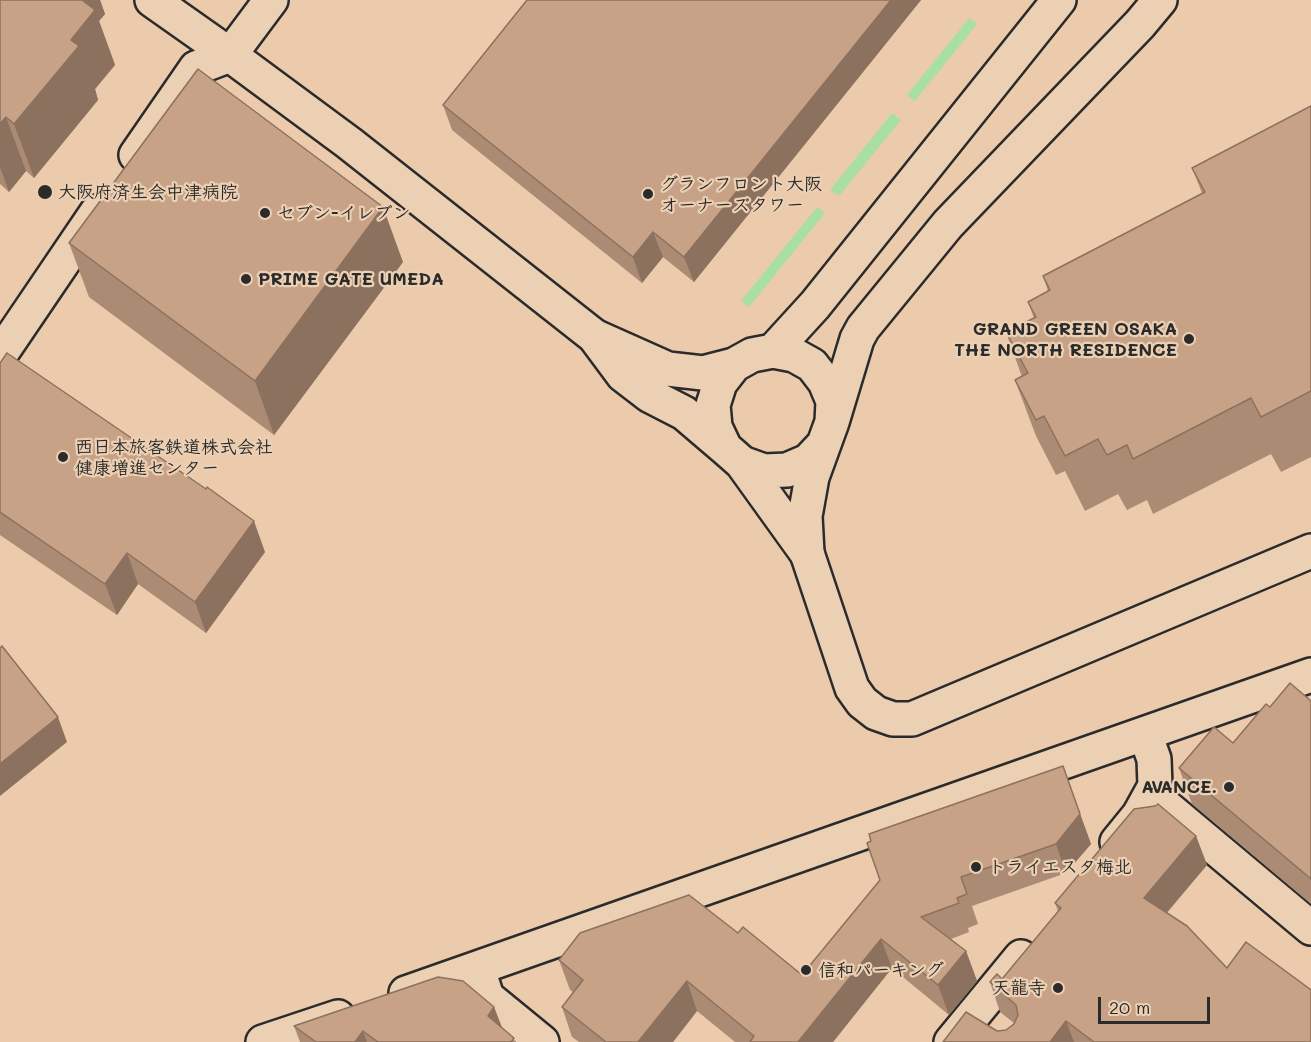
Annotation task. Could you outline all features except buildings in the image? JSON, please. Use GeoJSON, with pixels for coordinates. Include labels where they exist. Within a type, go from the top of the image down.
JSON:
{"type":"FeatureCollection","features":[{"type":"Feature","properties":{"kind":"street"},"geometry":{"type":"LineString","coordinates":[[152,0],[349,143],[594,336],[668,369],[704,373],[734,365],[752,355],[773,351],[794,355],[812,365],[825,382],[833,401],[828,433],[808,461],[787,470],[764,471],[734,455],[684,413],[649,395],[623,375],[594,336]]}},
{"type":"Feature","properties":{"kind":"street"},"geometry":{"type":"LineString","coordinates":[[0,355],[196,68],[230,55],[271,0]]}},
{"type":"Feature","properties":{"kind":"street"},"geometry":{"type":"LineString","coordinates":[[773,351],[808,313],[1059,0]]}},
{"type":"Feature","properties":{"kind":"street"},"geometry":{"type":"LineString","coordinates":[[1160,0],[1132,33],[948,224],[863,328],[857,339],[812,477],[805,516],[807,554],[852,687],[862,702],[892,719],[912,718],[1311,552]]}},
{"type":"Feature","properties":{"kind":"street"},"geometry":{"type":"LineString","coordinates":[[734,365],[720,383],[713,405],[715,427],[807,554]]}},
{"type":"Feature","properties":{"kind":"street"},"geometry":{"type":"LineString","coordinates":[[262,1042],[477,969],[1311,675]]}},
{"type":"Feature","properties":{"kind":"street"},"geometry":{"type":"LineString","coordinates":[[1101,861],[1139,815],[1152,795],[1155,786],[1154,759],[1145,734]]}},
{"type":"Feature","properties":{"kind":"street"},"geometry":{"type":"LineString","coordinates":[[1152,795],[1311,928]]}},
{"type":"Feature","properties":{"kind":"street"},"geometry":{"type":"LineString","coordinates":[[951,1042],[1041,933]]}},
{"type":"Feature","properties":{"kind":"street"},"geometry":{"type":"LineString","coordinates":[[477,969],[487,998],[542,1042]]}},
{"type":"Feature","properties":{"kind":"street"},"geometry":{"type":"LineString","coordinates":[[973,1015],[1000,1035]]}},
{"type":"Feature","properties":{"kind":"green space"},"geometry":{"type":"Polygon","coordinates":[[[969,18],[977,24],[915,101],[907,95],[969,18]]]}},
{"type":"Feature","properties":{"kind":"green space"},"geometry":{"type":"Polygon","coordinates":[[[892,113],[901,120],[839,196],[830,190],[892,113]]]}},
{"type":"Feature","properties":{"kind":"green space"},"geometry":{"type":"Polygon","coordinates":[[[817,207],[825,213],[749,307],[741,301],[817,207]]]}},
{"type":"Feature","properties":{"kind":"place","name":"大阪府済生会中津病院"},"geometry":{"type":"Point","coordinates":[45,192]}},
{"type":"Feature","properties":{"kind":"place","name":"グランフロント大阪 オーナーズタワー"},"geometry":{"type":"Point","coordinates":[648,194]}},
{"type":"Feature","properties":{"kind":"place","name":"セブン-イレブン"},"geometry":{"type":"Point","coordinates":[265,213]}},
{"type":"Feature","properties":{"kind":"place","name":"PRIME GATE UMEDA"},"geometry":{"type":"Point","coordinates":[246,279]}},
{"type":"Feature","properties":{"kind":"place","name":"GRAND GREEN OSAKA THE NORTH RESIDENCE"},"geometry":{"type":"Point","coordinates":[1189,339]}},
{"type":"Feature","properties":{"kind":"place","name":"西日本旅客鉄道株式会社 健康増進センター"},"geometry":{"type":"Point","coordinates":[63,457]}},
{"type":"Feature","properties":{"kind":"place","name":"AVANCE."},"geometry":{"type":"Point","coordinates":[1229,787]}},
{"type":"Feature","properties":{"kind":"place","name":"トライエスタ梅北"},"geometry":{"type":"Point","coordinates":[976,867]}},
{"type":"Feature","properties":{"kind":"place","name":"信和パーキング"},"geometry":{"type":"Point","coordinates":[806,970]}},
{"type":"Feature","properties":{"kind":"place","name":"天龍寺"},"geometry":{"type":"Point","coordinates":[1058,988]}}]}
